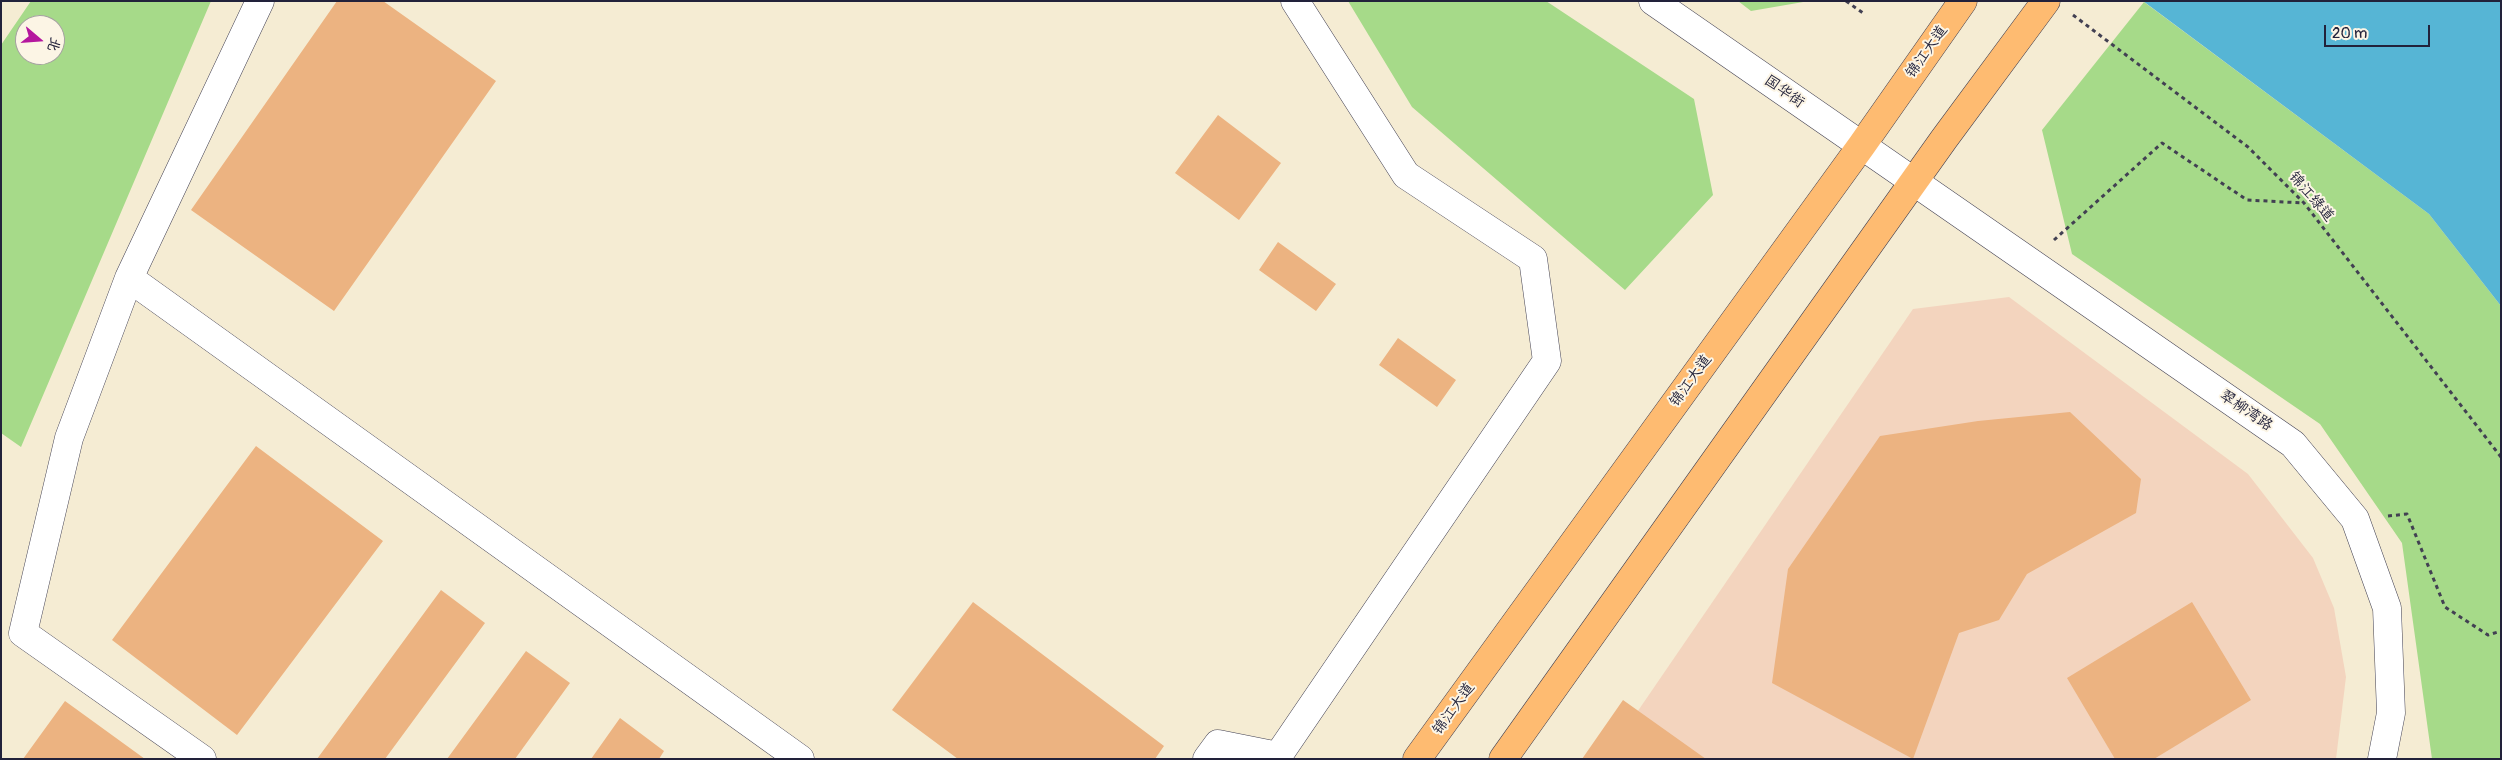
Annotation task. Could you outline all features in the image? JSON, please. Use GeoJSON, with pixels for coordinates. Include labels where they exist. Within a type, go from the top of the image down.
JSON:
{"type":"FeatureCollection","features":[{"type":"Feature","properties":{"kind":"main road","name":"锦江大道"},"geometry":{"type":"LineString","coordinates":[[1418,759],[1862,145],[1963,1]]}},
{"type":"Feature","properties":{"kind":"main road"},"geometry":{"type":"LineString","coordinates":[[1503,759],[2046,1]]}},
{"type":"Feature","properties":{"kind":"street"},"geometry":{"type":"LineString","coordinates":[[202,759],[23,633],[69,438],[129,278],[260,1]]}},
{"type":"Feature","properties":{"kind":"street"},"geometry":{"type":"LineString","coordinates":[[1207,759],[1218,744],[1278,756],[1547,361],[1533,259],[1406,175],[1295,1]]}},
{"type":"Feature","properties":{"kind":"street","name":"国华街"},"geometry":{"type":"LineString","coordinates":[[1653,1],[1914,183]]}},
{"type":"Feature","properties":{"kind":"street","name":"翠柳湾路"},"geometry":{"type":"LineString","coordinates":[[1914,183],[2293,444],[2355,519],[2386,608],[2391,713],[2382,759]]}},
{"type":"Feature","properties":{"kind":"street"},"geometry":{"type":"LineString","coordinates":[[129,278],[800,759]]}},
{"type":"Feature","properties":{"kind":"path"},"geometry":{"type":"LineString","coordinates":[[1846,1],[1864,13]]}},
{"type":"Feature","properties":{"kind":"path","name":"锦江绿道"},"geometry":{"type":"LineString","coordinates":[[2071,13],[2248,147],[2304,203],[2501,457]]}},
{"type":"Feature","properties":{"kind":"path"},"geometry":{"type":"LineString","coordinates":[[2030,263],[2162,143],[2247,200],[2304,203]]}},
{"type":"Feature","properties":{"kind":"path"},"geometry":{"type":"LineString","coordinates":[[2355,519],[2407,514],[2445,607],[2488,635],[2501,631]]}},
{"type":"Feature","properties":{"kind":"shaded area"},"geometry":{"type":"Polygon","coordinates":[[[2009,297],[2248,474],[2313,558],[2334,608],[2346,677],[2336,759],[1605,759],[1913,309],[2009,297]]]}},
{"type":"Feature","properties":{"kind":"green space"},"geometry":{"type":"Polygon","coordinates":[[[31,1],[211,1],[21,447],[1,433],[1,45],[15,24],[15,65],[65,65],[65,15],[21,15],[31,1]]]}},
{"type":"Feature","properties":{"kind":"green space"},"geometry":{"type":"Polygon","coordinates":[[[1348,1],[1546,1],[1694,99],[1713,195],[1625,290],[1412,107],[1348,1]]]}},
{"type":"Feature","properties":{"kind":"green space"},"geometry":{"type":"Polygon","coordinates":[[[1738,1],[1809,1],[1751,11],[1738,1]]]}},
{"type":"Feature","properties":{"kind":"green space"},"geometry":{"type":"Polygon","coordinates":[[[2144,2],[2429,214],[2501,306],[2501,759],[2432,759],[2402,543],[2320,424],[2072,254],[2042,130],[2144,2]]]}},
{"type":"Feature","properties":{"kind":"water"},"geometry":{"type":"Polygon","coordinates":[[[2143,1],[2501,1],[2501,306],[2429,214],[2143,1]]]}},
{"type":"Feature","properties":{"kind":"building"},"geometry":{"type":"Polygon","coordinates":[[[337,1],[383,1],[496,81],[334,311],[191,210],[337,1]]]}},
{"type":"Feature","properties":{"kind":"building"},"geometry":{"type":"Polygon","coordinates":[[[1218,115],[1281,163],[1239,220],[1175,173],[1218,115]]]}},
{"type":"Feature","properties":{"kind":"building"},"geometry":{"type":"Polygon","coordinates":[[[1278,242],[1336,284],[1316,311],[1259,270],[1278,242]]]}},
{"type":"Feature","properties":{"kind":"building"},"geometry":{"type":"Polygon","coordinates":[[[1398,338],[1456,380],[1437,407],[1379,365],[1398,338]]]}},
{"type":"Feature","properties":{"kind":"building"},"geometry":{"type":"Polygon","coordinates":[[[2070,412],[2141,479],[2136,513],[2027,574],[1999,620],[1959,633],[1913,759],[1772,683],[1788,569],[1880,436],[1978,421],[2070,412]]]}},
{"type":"Feature","properties":{"kind":"building"},"geometry":{"type":"Polygon","coordinates":[[[256,446],[383,541],[237,735],[112,640],[256,446]]]}},
{"type":"Feature","properties":{"kind":"building"},"geometry":{"type":"Polygon","coordinates":[[[441,590],[485,623],[385,759],[317,759],[441,590]]]}},
{"type":"Feature","properties":{"kind":"building"},"geometry":{"type":"Polygon","coordinates":[[[973,602],[1164,746],[1155,759],[958,759],[892,710],[973,602]]]}},
{"type":"Feature","properties":{"kind":"building"},"geometry":{"type":"Polygon","coordinates":[[[2192,602],[2251,700],[2154,759],[2115,759],[2067,678],[2192,602]]]}},
{"type":"Feature","properties":{"kind":"building"},"geometry":{"type":"Polygon","coordinates":[[[526,651],[570,683],[515,759],[447,759],[526,651]]]}},
{"type":"Feature","properties":{"kind":"building"},"geometry":{"type":"Polygon","coordinates":[[[1623,700],[1706,759],[1582,759],[1623,700]]]}},
{"type":"Feature","properties":{"kind":"building"},"geometry":{"type":"Polygon","coordinates":[[[65,701],[145,759],[23,759],[65,701]]]}},
{"type":"Feature","properties":{"kind":"building"},"geometry":{"type":"Polygon","coordinates":[[[620,718],[664,751],[659,759],[591,759],[620,718]]]}}]}
